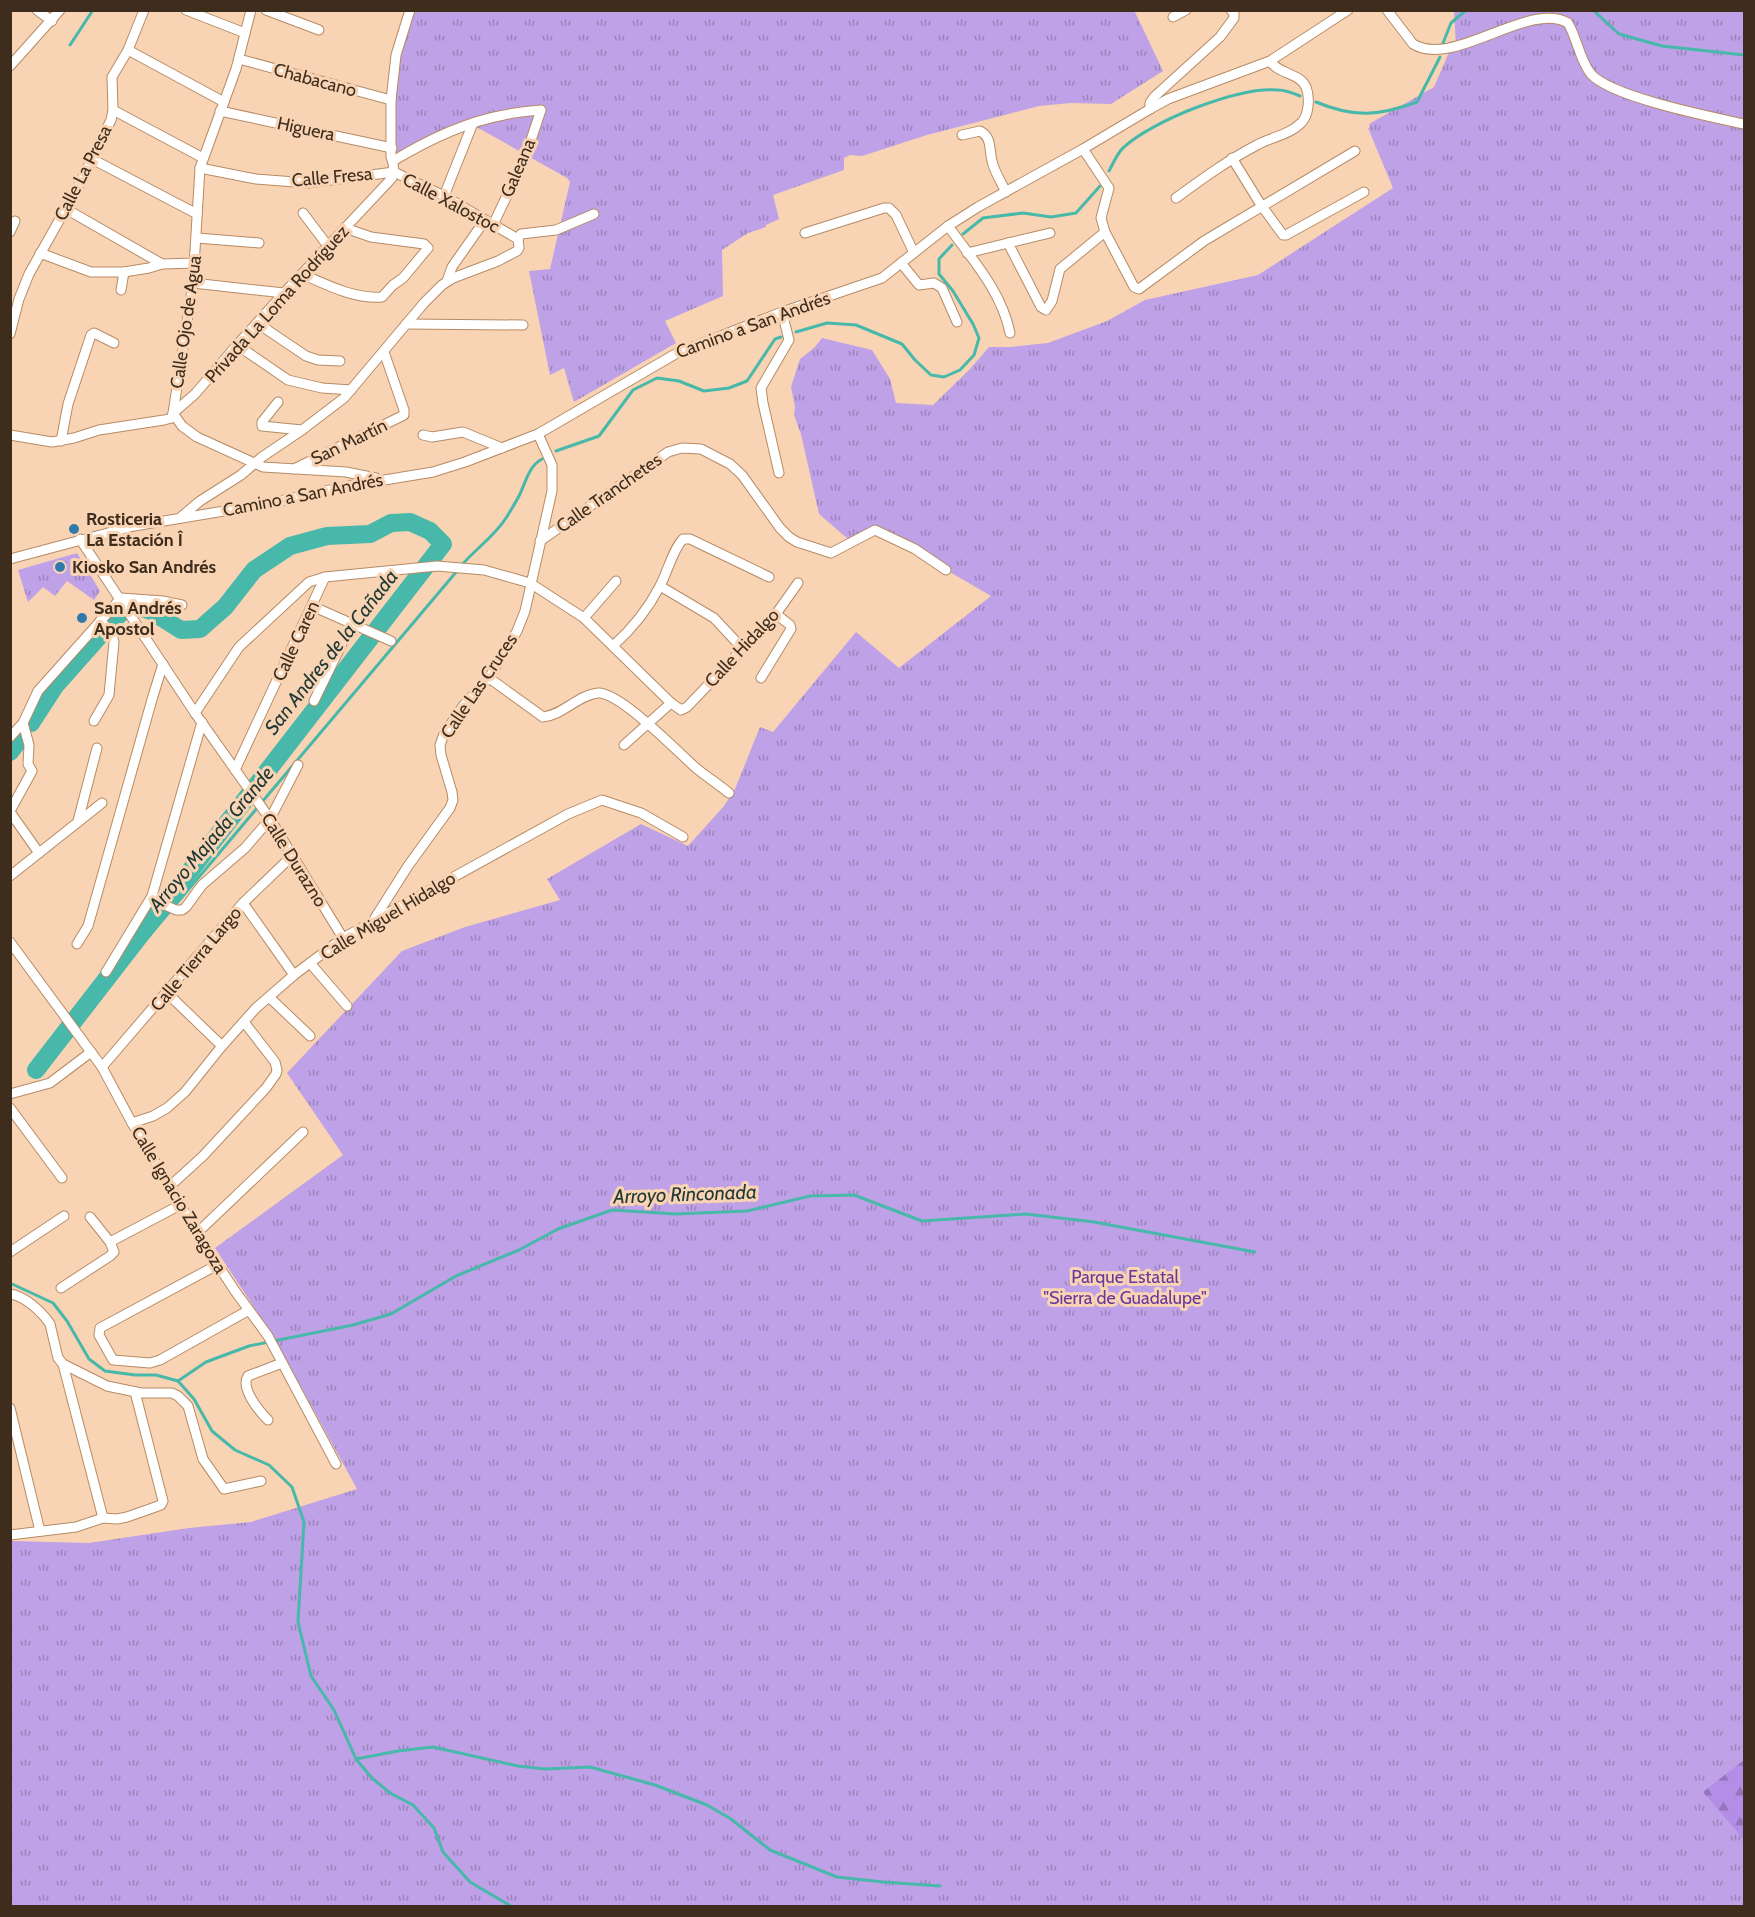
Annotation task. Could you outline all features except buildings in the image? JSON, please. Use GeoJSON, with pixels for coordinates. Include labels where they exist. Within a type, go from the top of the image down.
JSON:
{"type":"FeatureCollection","features":[{"type":"Feature","properties":{"kind":"street"},"geometry":{"type":"LineString","coordinates":[[37,10],[51,21]]}},
{"type":"Feature","properties":{"kind":"street"},"geometry":{"type":"LineString","coordinates":[[13,60],[60,10]]}},
{"type":"Feature","properties":{"kind":"street","name":"Calle La Presa"},"geometry":{"type":"LineString","coordinates":[[10,334],[21,291],[111,120],[112,77],[128,50],[144,10]]}},
{"type":"Feature","properties":{"kind":"street"},"geometry":{"type":"LineString","coordinates":[[186,10],[245,33]]}},
{"type":"Feature","properties":{"kind":"street","name":"Calle Ojo de Agua"},"geometry":{"type":"LineString","coordinates":[[250,10],[239,59],[200,168],[193,283],[172,413],[182,426],[197,437],[263,467],[346,472],[383,480]]}},
{"type":"Feature","properties":{"kind":"street"},"geometry":{"type":"LineString","coordinates":[[266,10],[319,30]]}},
{"type":"Feature","properties":{"kind":"street","name":"Calle Xalostoc"},"geometry":{"type":"LineString","coordinates":[[410,10],[398,47],[391,100],[391,157],[394,172],[444,196],[518,239]]}},
{"type":"Feature","properties":{"kind":"street"},"geometry":{"type":"LineString","coordinates":[[1173,17],[1186,10]]}},
{"type":"Feature","properties":{"kind":"street"},"geometry":{"type":"LineString","coordinates":[[1150,109],[1150,103],[1154,97],[1220,37],[1234,18],[1231,10]]}},
{"type":"Feature","properties":{"kind":"street"},"geometry":{"type":"LineString","coordinates":[[1387,10],[1409,42],[1418,47],[1435,50],[1448,48],[1533,18],[1547,15],[1557,17],[1568,23],[1588,71],[1600,82],[1644,99],[1744,124]]}},
{"type":"Feature","properties":{"kind":"street","name":"Camino a San Andrés"},"geometry":{"type":"LineString","coordinates":[[10,559],[134,526],[266,504],[433,472],[538,434],[614,391],[664,359],[782,312],[875,281],[948,226],[1150,109],[1168,99],[1270,61],[1345,11]]}},
{"type":"Feature","properties":{"kind":"street","name":"Higuera"},"geometry":{"type":"LineString","coordinates":[[128,50],[222,106],[392,148]]}},
{"type":"Feature","properties":{"kind":"street","name":"Chabacano"},"geometry":{"type":"LineString","coordinates":[[239,59],[391,100]]}},
{"type":"Feature","properties":{"kind":"street"},"geometry":{"type":"LineString","coordinates":[[1176,198],[1232,158],[1260,143],[1287,133],[1305,118],[1308,111],[1307,89],[1302,81],[1273,66],[1270,61]]}},
{"type":"Feature","properties":{"kind":"street"},"geometry":{"type":"LineString","coordinates":[[113,110],[203,158]]}},
{"type":"Feature","properties":{"kind":"street","name":"Galeana"},"geometry":{"type":"LineString","coordinates":[[447,281],[453,267],[489,222],[526,155],[541,110],[504,115],[473,123]]}},
{"type":"Feature","properties":{"kind":"street"},"geometry":{"type":"LineString","coordinates":[[393,161],[473,123]]}},
{"type":"Feature","properties":{"kind":"street"},"geometry":{"type":"LineString","coordinates":[[444,196],[473,123]]}},
{"type":"Feature","properties":{"kind":"street"},"geometry":{"type":"LineString","coordinates":[[962,135],[980,131],[986,135],[990,144],[992,162],[1006,192]]}},
{"type":"Feature","properties":{"kind":"street"},"geometry":{"type":"LineString","coordinates":[[1083,149],[1109,188],[1101,218],[1105,232],[1137,289],[1141,289],[1204,241],[1355,151]]}},
{"type":"Feature","properties":{"kind":"street"},"geometry":{"type":"LineString","coordinates":[[1232,158],[1281,234],[1286,235],[1364,192]]}},
{"type":"Feature","properties":{"kind":"street"},"geometry":{"type":"LineString","coordinates":[[92,159],[197,214]]}},
{"type":"Feature","properties":{"kind":"street","name":"Calle Fresa"},"geometry":{"type":"LineString","coordinates":[[200,168],[256,179],[308,183],[394,172]]}},
{"type":"Feature","properties":{"kind":"street","name":"Privada La Loma Rodríguez"},"geometry":{"type":"LineString","coordinates":[[10,435],[52,442],[99,430],[172,418],[172,413],[195,394],[284,292],[388,184],[394,172]]}},
{"type":"Feature","properties":{"kind":"street"},"geometry":{"type":"LineString","coordinates":[[805,233],[889,208],[896,215],[914,253]]}},
{"type":"Feature","properties":{"kind":"street"},"geometry":{"type":"LineString","coordinates":[[66,209],[162,264]]}},
{"type":"Feature","properties":{"kind":"street"},"geometry":{"type":"LineString","coordinates":[[303,213],[327,246]]}},
{"type":"Feature","properties":{"kind":"street"},"geometry":{"type":"LineString","coordinates":[[181,518],[200,501],[241,475],[302,430],[351,390],[424,303],[447,281],[517,251],[521,234],[556,230],[594,214]]}},
{"type":"Feature","properties":{"kind":"street"},"geometry":{"type":"LineString","coordinates":[[10,232],[15,221]]}},
{"type":"Feature","properties":{"kind":"street"},"geometry":{"type":"LineString","coordinates":[[948,226],[993,289],[1007,318],[1010,333]]}},
{"type":"Feature","properties":{"kind":"street"},"geometry":{"type":"LineString","coordinates":[[302,274],[336,290],[373,298],[382,297],[403,278],[428,248],[424,244],[370,237],[345,228]]}},
{"type":"Feature","properties":{"kind":"street"},"geometry":{"type":"LineString","coordinates":[[1008,243],[1041,307],[1046,310],[1052,302],[1060,269],[1105,232]]}},
{"type":"Feature","properties":{"kind":"street"},"geometry":{"type":"LineString","coordinates":[[967,253],[1050,233]]}},
{"type":"Feature","properties":{"kind":"street"},"geometry":{"type":"LineString","coordinates":[[197,238],[259,243]]}},
{"type":"Feature","properties":{"kind":"street"},"geometry":{"type":"LineString","coordinates":[[40,253],[92,272],[124,272],[162,264],[195,263]]}},
{"type":"Feature","properties":{"kind":"street"},"geometry":{"type":"LineString","coordinates":[[901,263],[919,285],[934,284],[942,288],[957,322]]}},
{"type":"Feature","properties":{"kind":"street"},"geometry":{"type":"LineString","coordinates":[[121,290],[124,272]]}},
{"type":"Feature","properties":{"kind":"street"},"geometry":{"type":"LineString","coordinates":[[193,283],[284,292]]}},
{"type":"Feature","properties":{"kind":"street"},"geometry":{"type":"LineString","coordinates":[[779,473],[761,388],[789,340],[782,312]]}},
{"type":"Feature","properties":{"kind":"street"},"geometry":{"type":"LineString","coordinates":[[257,323],[312,358],[340,361]]}},
{"type":"Feature","properties":{"kind":"street"},"geometry":{"type":"LineString","coordinates":[[406,324],[524,325]]}},
{"type":"Feature","properties":{"kind":"street"},"geometry":{"type":"LineString","coordinates":[[61,441],[68,404],[92,333],[114,343]]}},
{"type":"Feature","properties":{"kind":"street"},"geometry":{"type":"LineString","coordinates":[[237,345],[294,382],[351,390]]}},
{"type":"Feature","properties":{"kind":"street","name":"San Martín"},"geometry":{"type":"LineString","coordinates":[[293,470],[404,414],[384,352]]}},
{"type":"Feature","properties":{"kind":"street"},"geometry":{"type":"LineString","coordinates":[[278,402],[262,422],[262,426],[302,430]]}},
{"type":"Feature","properties":{"kind":"street"},"geometry":{"type":"LineString","coordinates":[[423,435],[432,437],[451,432],[463,432],[502,448]]}},
{"type":"Feature","properties":{"kind":"street","name":"Calle Las Cruces"},"geometry":{"type":"LineString","coordinates":[[374,920],[408,866],[450,808],[453,800],[452,792],[440,745],[444,734],[463,706],[489,678],[521,621],[552,491],[553,475],[549,454],[538,434]]}},
{"type":"Feature","properties":{"kind":"street","name":"Calle Tranchetes"},"geometry":{"type":"LineString","coordinates":[[540,542],[668,452],[689,448],[701,449],[730,464],[742,475],[780,528],[797,542],[831,553],[875,530],[915,549],[946,570]]}},
{"type":"Feature","properties":{"kind":"street","name":"Calle Durazno"},"geometry":{"type":"LineString","coordinates":[[80,539],[195,713],[270,819],[343,938]]}},
{"type":"Feature","properties":{"kind":"street"},"geometry":{"type":"LineString","coordinates":[[614,645],[634,626],[660,586],[683,540],[690,539],[769,577]]}},
{"type":"Feature","properties":{"kind":"street"},"geometry":{"type":"LineString","coordinates":[[195,713],[239,646],[309,582],[325,577],[437,566],[484,570],[530,583],[585,618],[614,645],[671,702],[624,745]]}},
{"type":"Feature","properties":{"kind":"street","name":"Calle Caren"},"geometry":{"type":"LineString","coordinates":[[235,770],[325,577]]}},
{"type":"Feature","properties":{"kind":"street"},"geometry":{"type":"LineString","coordinates":[[585,618],[616,581]]}},
{"type":"Feature","properties":{"kind":"street","name":"Calle Hidalgo"},"geometry":{"type":"LineString","coordinates":[[671,702],[681,710],[687,707],[776,614],[798,583]]}},
{"type":"Feature","properties":{"kind":"street"},"geometry":{"type":"LineString","coordinates":[[660,586],[714,618],[742,648]]}},
{"type":"Feature","properties":{"kind":"street"},"geometry":{"type":"LineString","coordinates":[[10,737],[23,723],[38,692],[121,598],[182,604]]}},
{"type":"Feature","properties":{"kind":"street"},"geometry":{"type":"LineString","coordinates":[[312,606],[391,641]]}},
{"type":"Feature","properties":{"kind":"street"},"geometry":{"type":"LineString","coordinates":[[761,678],[792,628],[776,614]]}},
{"type":"Feature","properties":{"kind":"street"},"geometry":{"type":"LineString","coordinates":[[94,721],[109,695],[114,642],[111,631],[100,621]]}},
{"type":"Feature","properties":{"kind":"street"},"geometry":{"type":"LineString","coordinates":[[314,701],[352,623]]}},
{"type":"Feature","properties":{"kind":"street"},"geometry":{"type":"LineString","coordinates":[[77,944],[88,926],[163,664]]}},
{"type":"Feature","properties":{"kind":"street"},"geometry":{"type":"LineString","coordinates":[[489,678],[543,717],[549,717],[597,693],[613,697],[729,793]]}},
{"type":"Feature","properties":{"kind":"street"},"geometry":{"type":"LineString","coordinates":[[106,972],[152,896],[202,722]]}},
{"type":"Feature","properties":{"kind":"street"},"geometry":{"type":"LineString","coordinates":[[23,723],[29,745],[28,764],[32,772],[10,812],[39,853]]}},
{"type":"Feature","properties":{"kind":"street"},"geometry":{"type":"LineString","coordinates":[[78,821],[97,748]]}},
{"type":"Feature","properties":{"kind":"street"},"geometry":{"type":"LineString","coordinates":[[158,902],[182,910],[202,885],[245,848],[270,819],[298,765]]}},
{"type":"Feature","properties":{"kind":"street","name":"Calle Miguel Hidalgo"},"geometry":{"type":"LineString","coordinates":[[132,1123],[153,1116],[167,1108],[191,1086],[222,1046],[269,997],[343,938],[568,814],[602,800],[641,813],[683,837]]}},
{"type":"Feature","properties":{"kind":"street"},"geometry":{"type":"LineString","coordinates":[[10,876],[102,803]]}},
{"type":"Feature","properties":{"kind":"street","name":"Calle Tierra Largo"},"geometry":{"type":"LineString","coordinates":[[102,1067],[243,903],[293,855]]}},
{"type":"Feature","properties":{"kind":"street"},"geometry":{"type":"LineString","coordinates":[[243,903],[294,975]]}},
{"type":"Feature","properties":{"kind":"street","name":"Calle Ignacio Zaragoza"},"geometry":{"type":"LineString","coordinates":[[10,942],[102,1067],[197,1233],[268,1336],[336,1464]]}},
{"type":"Feature","properties":{"kind":"street"},"geometry":{"type":"LineString","coordinates":[[310,963],[347,1006]]}},
{"type":"Feature","properties":{"kind":"street"},"geometry":{"type":"LineString","coordinates":[[167,993],[222,1046]]}},
{"type":"Feature","properties":{"kind":"street"},"geometry":{"type":"LineString","coordinates":[[269,997],[310,1036]]}},
{"type":"Feature","properties":{"kind":"street"},"geometry":{"type":"LineString","coordinates":[[169,1187],[203,1156],[273,1080],[277,1070],[275,1062],[244,1022]]}},
{"type":"Feature","properties":{"kind":"street"},"geometry":{"type":"LineString","coordinates":[[10,1094],[50,1083],[91,1052]]}},
{"type":"Feature","properties":{"kind":"street"},"geometry":{"type":"LineString","coordinates":[[10,1108],[62,1178]]}},
{"type":"Feature","properties":{"kind":"street"},"geometry":{"type":"LineString","coordinates":[[197,1233],[303,1132]]}},
{"type":"Feature","properties":{"kind":"street"},"geometry":{"type":"LineString","coordinates":[[110,1242],[180,1205]]}},
{"type":"Feature","properties":{"kind":"street"},"geometry":{"type":"LineString","coordinates":[[10,1252],[64,1215]]}},
{"type":"Feature","properties":{"kind":"street"},"geometry":{"type":"LineString","coordinates":[[61,1288],[114,1252],[110,1242],[90,1217]]}},
{"type":"Feature","properties":{"kind":"street"},"geometry":{"type":"LineString","coordinates":[[217,1265],[103,1326],[99,1335],[113,1360],[150,1363],[160,1360],[249,1310]]}},
{"type":"Feature","properties":{"kind":"street"},"geometry":{"type":"LineString","coordinates":[[10,1294],[15,1294],[24,1300],[47,1319],[58,1358],[63,1364],[107,1386],[135,1392],[172,1393],[187,1404],[203,1459],[224,1489],[261,1481]]}},
{"type":"Feature","properties":{"kind":"street"},"geometry":{"type":"LineString","coordinates":[[268,1420],[257,1408],[245,1385],[245,1380],[248,1376],[282,1363]]}},
{"type":"Feature","properties":{"kind":"street"},"geometry":{"type":"LineString","coordinates":[[63,1364],[103,1518]]}},
{"type":"Feature","properties":{"kind":"street"},"geometry":{"type":"LineString","coordinates":[[10,1535],[76,1527],[103,1518],[117,1520],[162,1503],[135,1392]]}},
{"type":"Feature","properties":{"kind":"street"},"geometry":{"type":"LineString","coordinates":[[10,1408],[40,1531]]}},
{"type":"Feature","properties":{"kind":"green space"},"geometry":{"type":"Polygon","coordinates":[[[412,11],[1137,11],[1135,12],[1163,71],[1111,104],[1071,103],[1039,106],[927,135],[862,156],[850,155],[844,158],[844,170],[773,195],[779,219],[766,227],[748,233],[722,250],[723,296],[665,321],[676,343],[574,402],[564,368],[550,375],[529,271],[550,269],[570,182],[567,178],[466,121],[397,156],[393,119],[398,54],[412,11]]]}},
{"type":"Feature","properties":{"kind":"green space","name":"Parque Estatal \"Sierra de Guadalupe\""},"geometry":{"type":"Polygon","coordinates":[[[1454,11],[1744,11],[1744,1906],[11,1906],[11,1541],[89,1543],[189,1528],[251,1522],[357,1489],[273,1336],[215,1248],[343,1155],[287,1073],[402,951],[465,927],[560,900],[547,879],[641,824],[688,846],[724,806],[735,789],[760,727],[773,732],[856,632],[899,668],[991,596],[885,534],[868,532],[848,539],[819,514],[801,434],[794,415],[795,407],[791,387],[800,359],[822,338],[872,350],[890,379],[896,403],[933,405],[989,347],[1048,343],[1107,321],[1145,300],[1258,275],[1393,188],[1368,128],[1369,124],[1434,87],[1450,50],[1456,47],[1454,11]]]}},
{"type":"Feature","properties":{"kind":"green space"},"geometry":{"type":"Polygon","coordinates":[[[77,553],[100,591],[94,600],[67,581],[55,596],[43,587],[28,602],[18,570],[77,553]]]}},
{"type":"Feature","properties":{"kind":"green space"},"geometry":{"type":"Polygon","coordinates":[[[1744,1760],[1744,1840],[1703,1792],[1744,1760]]]}},
{"type":"Feature","properties":{"kind":"waterway"},"geometry":{"type":"LineString","coordinates":[[70,45],[93,10]]}},
{"type":"Feature","properties":{"kind":"waterway","name":"Arroyo Majada Grande"},"geometry":{"type":"LineString","coordinates":[[1443,43],[1451,23],[1466,10]]}},
{"type":"Feature","properties":{"kind":"waterway","name":"Arroyo Majada Grande"},"geometry":{"type":"LineString","coordinates":[[1593,10],[1619,34],[1662,46],[1744,55]]}},
{"type":"Feature","properties":{"kind":"waterway","name":"Arroyo Majada Grande"},"geometry":{"type":"LineString","coordinates":[[1316,102],[1355,113],[1391,110],[1417,102],[1440,57]]}},
{"type":"Feature","properties":{"kind":"waterway","name":"Arroyo Majada Grande"},"geometry":{"type":"LineString","coordinates":[[1109,171],[1117,155],[1137,137],[1197,107],[1220,99],[1261,90],[1283,91],[1300,96]]}},
{"type":"Feature","properties":{"kind":"waterway","name":"Arroyo Majada Grande"},"geometry":{"type":"LineString","coordinates":[[963,234],[983,218],[1023,213],[1051,217],[1076,213],[1100,186]]}},
{"type":"Feature","properties":{"kind":"waterway","name":"Arroyo Majada Grande"},"geometry":{"type":"LineString","coordinates":[[796,332],[827,323],[856,325],[902,344],[931,375],[944,377],[960,370],[974,355],[979,338],[953,291],[939,274],[939,259],[952,245]]}},
{"type":"Feature","properties":{"kind":"waterway","name":"Arroyo Majada Grande"},"geometry":{"type":"LineString","coordinates":[[556,451],[599,436],[633,390],[657,378],[679,381],[704,391],[729,388],[747,381],[775,339],[781,337]]}},
{"type":"Feature","properties":{"kind":"waterway","name":"Arroyo Majada Grande"},"geometry":{"type":"LineString","coordinates":[[461,566],[501,525],[531,470],[542,459]]}},
{"type":"Feature","properties":{"kind":"waterway","name":"San Andres de la Cañada"},"geometry":{"type":"LineString","coordinates":[[36,1070],[443,544],[430,531],[410,522],[391,523],[370,534],[327,536],[290,546],[254,570],[225,607],[200,629],[181,630],[151,611],[136,606]]}},
{"type":"Feature","properties":{"kind":"waterway","name":"Arroyo Majada Grande"},"geometry":{"type":"LineString","coordinates":[[262,802],[457,571]]}},
{"type":"Feature","properties":{"kind":"waterway","name":"San Andres de la Cañada"},"geometry":{"type":"LineString","coordinates":[[112,621],[121,613]]}},
{"type":"Feature","properties":{"kind":"waterway","name":"San Andres de la Cañada"},"geometry":{"type":"LineString","coordinates":[[31,723],[55,686],[102,633]]}},
{"type":"Feature","properties":{"kind":"waterway","name":"San Andres de la Cañada"},"geometry":{"type":"LineString","coordinates":[[10,752],[20,739]]}},
{"type":"Feature","properties":{"kind":"waterway","name":"Arroyo Majada Grande"},"geometry":{"type":"LineString","coordinates":[[36,1070],[258,807]]}},
{"type":"Feature","properties":{"kind":"waterway","name":"Arroyo Rinconada"},"geometry":{"type":"LineString","coordinates":[[178,1381],[206,1362],[249,1346],[353,1325],[391,1314],[456,1276],[519,1250],[558,1229],[612,1210],[676,1214],[747,1211],[810,1196],[854,1195],[922,1221],[1026,1214],[1094,1222],[1255,1252]]}},
{"type":"Feature","properties":{"kind":"waterway","name":"Arroyo Rinconada"},"geometry":{"type":"LineString","coordinates":[[10,1283],[53,1303],[67,1321],[89,1359],[105,1371],[156,1375],[178,1381],[194,1399],[212,1431],[235,1450],[269,1465],[292,1487],[304,1522],[298,1622],[311,1676],[334,1710],[356,1759],[372,1778],[390,1793],[413,1805],[434,1828],[443,1852],[470,1882],[511,1906]]}},
{"type":"Feature","properties":{"kind":"waterway","name":"Arroyo Rinconada"},"geometry":{"type":"LineString","coordinates":[[356,1759],[433,1747],[518,1766],[545,1769],[590,1767],[655,1785],[707,1805],[731,1819],[770,1850],[837,1877],[940,1886]]}},
{"type":"Feature","properties":{"kind":"place","name":"Rosticeria La Estación Î"},"geometry":{"type":"Point","coordinates":[74,529]}},
{"type":"Feature","properties":{"kind":"place","name":"Kiosko San Andrés"},"geometry":{"type":"Point","coordinates":[60,567]}},
{"type":"Feature","properties":{"kind":"place","name":"San Andrés Apostol"},"geometry":{"type":"Point","coordinates":[82,618]}}]}
